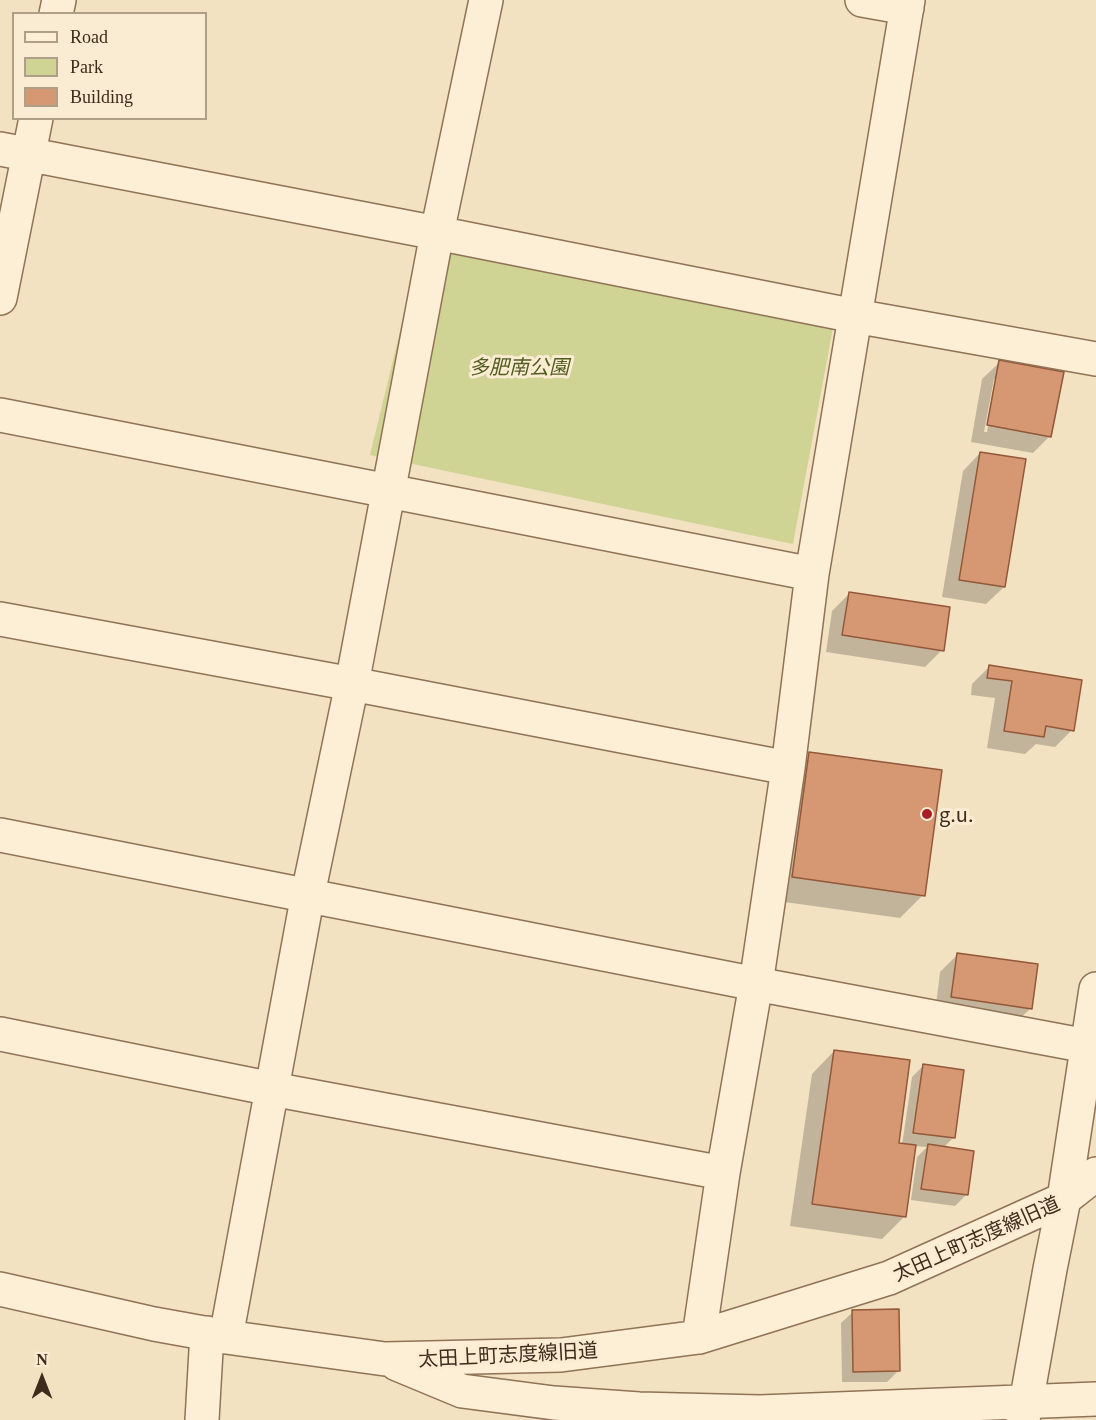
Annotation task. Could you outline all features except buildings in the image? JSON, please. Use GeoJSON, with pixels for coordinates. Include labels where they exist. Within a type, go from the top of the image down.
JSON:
{"type":"FeatureCollection","features":[{"type":"Feature","properties":{"kind":"street"},"geometry":{"type":"LineString","coordinates":[[202,1420],[216,1335],[272,1089],[308,894],[352,684],[438,233],[486,0]]}},
{"type":"Feature","properties":{"kind":"street"},"geometry":{"type":"LineString","coordinates":[[699,1337],[723,1173],[756,984],[788,768],[813,574],[908,4],[862,0]]}},
{"type":"Feature","properties":{"kind":"street"},"geometry":{"type":"LineString","coordinates":[[0,298],[14,151],[35,120]]}},
{"type":"Feature","properties":{"kind":"street"},"geometry":{"type":"LineString","coordinates":[[14,151],[855,316],[1096,359]]}},
{"type":"Feature","properties":{"kind":"street"},"geometry":{"type":"LineString","coordinates":[[0,415],[813,574]]}},
{"type":"Feature","properties":{"kind":"street"},"geometry":{"type":"LineString","coordinates":[[0,619],[788,768]]}},
{"type":"Feature","properties":{"kind":"street"},"geometry":{"type":"LineString","coordinates":[[0,835],[756,984],[1087,1046]]}},
{"type":"Feature","properties":{"kind":"street"},"geometry":{"type":"LineString","coordinates":[[1024,1411],[1064,1199],[1096,989]]}},
{"type":"Feature","properties":{"kind":"street"},"geometry":{"type":"LineString","coordinates":[[0,1034],[272,1089],[723,1173]]}},
{"type":"Feature","properties":{"kind":"street","name":"太田上町志度線旧道"},"geometry":{"type":"LineString","coordinates":[[0,1289],[154,1324],[384,1359],[561,1356],[699,1337],[889,1278],[1064,1199],[1096,1174]]}},
{"type":"Feature","properties":{"kind":"street"},"geometry":{"type":"LineString","coordinates":[[384,1359],[462,1391],[554,1403],[639,1409],[760,1412],[1024,1411],[1096,1399]]}},
{"type":"Feature","properties":{"kind":"green space","name":"多肥南公園"},"geometry":{"type":"Polygon","coordinates":[[[426,224],[834,322],[793,544],[370,455],[426,224]]]}},
{"type":"Feature","properties":{"kind":"place","name":"g.u."},"geometry":{"type":"Point","coordinates":[927,814]}}]}
